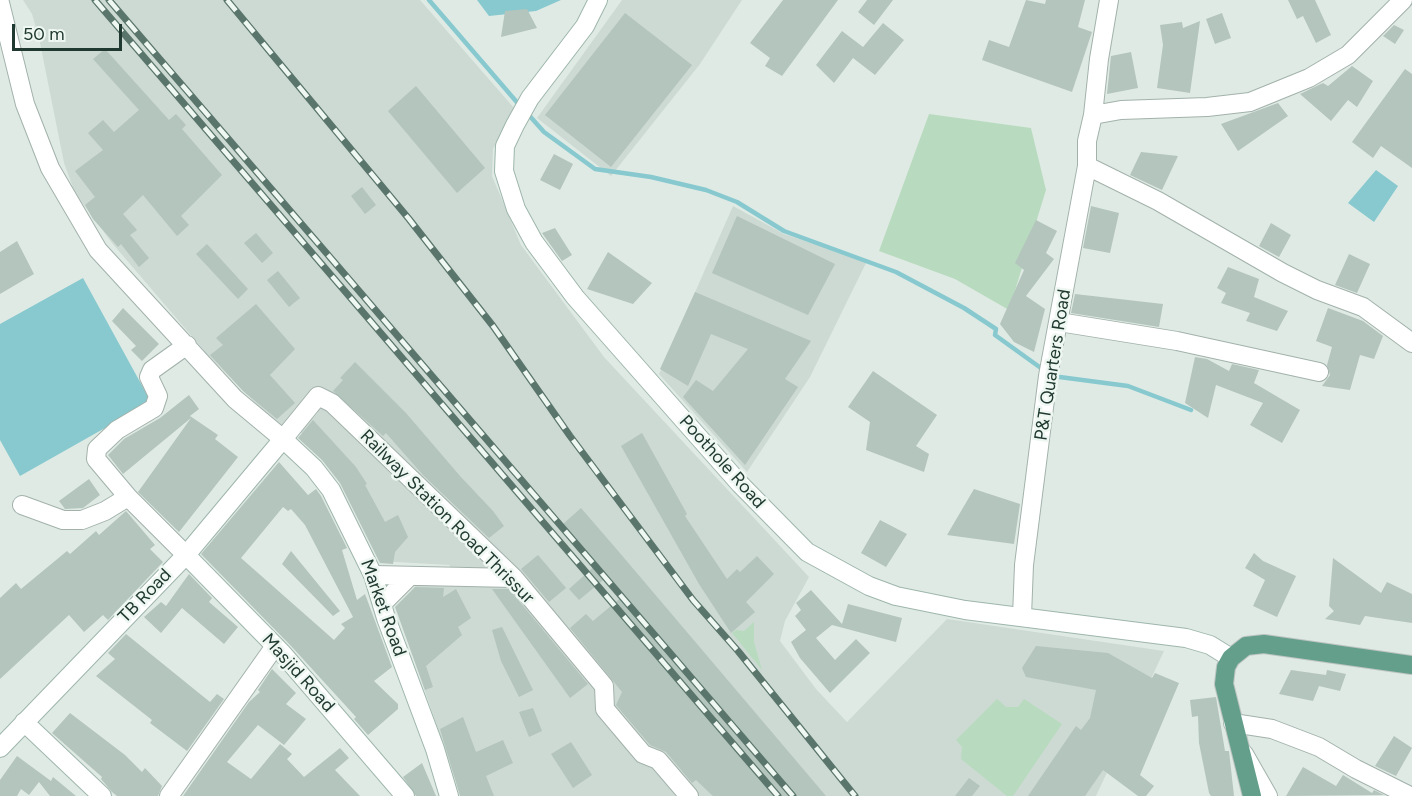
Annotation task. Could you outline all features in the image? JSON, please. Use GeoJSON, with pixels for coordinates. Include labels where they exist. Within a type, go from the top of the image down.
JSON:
{"type":"FeatureCollection","features":[{"type":"Feature","properties":{"kind":"main road"},"geometry":{"type":"LineString","coordinates":[[1252,796],[1224,684],[1226,667],[1231,658],[1246,646],[1264,644],[1412,666]]}},
{"type":"Feature","properties":{"kind":"street","name":"Poothole Road"},"geometry":{"type":"LineString","coordinates":[[598,0],[585,26],[524,110],[505,146],[504,171],[516,209],[534,242],[575,297],[740,484],[807,552],[869,586],[896,596],[965,610],[1186,638],[1210,645],[1231,658]]}},
{"type":"Feature","properties":{"kind":"street","name":"P&T Quarters Road"},"geometry":{"type":"LineString","coordinates":[[1022,616],[1024,565],[1049,373],[1087,166],[1087,141],[1093,115],[1109,0]]}},
{"type":"Feature","properties":{"kind":"street"},"geometry":{"type":"LineString","coordinates":[[1093,115],[1130,110],[1207,107],[1250,102],[1310,78],[1348,55],[1403,0]]}},
{"type":"Feature","properties":{"kind":"street","name":"Market Road"},"geometry":{"type":"LineString","coordinates":[[0,3],[25,104],[50,168],[98,250],[235,399],[314,468],[331,490],[374,575],[382,604],[435,748],[449,796]]}},
{"type":"Feature","properties":{"kind":"street"},"geometry":{"type":"LineString","coordinates":[[1087,166],[1158,201],[1283,273],[1338,299],[1363,307],[1412,344]]}},
{"type":"Feature","properties":{"kind":"street"},"geometry":{"type":"LineString","coordinates":[[1059,322],[1177,341],[1319,372]]}},
{"type":"Feature","properties":{"kind":"street","name":"Masjid Road"},"geometry":{"type":"LineString","coordinates":[[187,345],[152,370],[149,377],[158,396],[154,408],[117,430],[97,449],[96,459],[128,497],[275,646],[405,796]]}},
{"type":"Feature","properties":{"kind":"street","name":"Railway Station Road Thrissur"},"geometry":{"type":"LineString","coordinates":[[283,439],[318,396],[332,403],[514,578],[603,686],[605,709],[643,754],[658,760],[689,796]]}},
{"type":"Feature","properties":{"kind":"street","name":"TB Road"},"geometry":{"type":"LineString","coordinates":[[0,748],[186,555],[283,439]]}},
{"type":"Feature","properties":{"kind":"street"},"geometry":{"type":"LineString","coordinates":[[22,505],[63,520],[82,520],[105,511],[128,497]]}},
{"type":"Feature","properties":{"kind":"street"},"geometry":{"type":"LineString","coordinates":[[374,575],[514,578]]}},
{"type":"Feature","properties":{"kind":"street"},"geometry":{"type":"LineString","coordinates":[[382,604],[410,576]]}},
{"type":"Feature","properties":{"kind":"street"},"geometry":{"type":"LineString","coordinates":[[169,796],[275,646]]}},
{"type":"Feature","properties":{"kind":"street"},"geometry":{"type":"LineString","coordinates":[[24,722],[102,796]]}},
{"type":"Feature","properties":{"kind":"street"},"geometry":{"type":"LineString","coordinates":[[1233,723],[1272,729],[1319,747],[1356,769],[1410,796]]}},
{"type":"Feature","properties":{"kind":"street"},"geometry":{"type":"LineString","coordinates":[[1238,742],[1268,796]]}},
{"type":"Feature","properties":{"kind":"shaded area"},"geometry":{"type":"Polygon","coordinates":[[[23,0],[420,0],[514,108],[493,149],[492,176],[521,245],[604,357],[809,577],[785,621],[780,641],[816,689],[847,722],[947,619],[1164,651],[1096,796],[461,796],[397,610],[420,580],[462,582],[449,565],[379,561],[332,459],[299,431],[318,413],[304,401],[281,429],[207,354],[112,243],[75,193],[64,163],[39,38],[32,14],[23,0]]]}},
{"type":"Feature","properties":{"kind":"shaded area"},"geometry":{"type":"Polygon","coordinates":[[[622,0],[742,0],[700,64],[611,176],[537,118],[622,0]]]}},
{"type":"Feature","properties":{"kind":"shaded area"},"geometry":{"type":"Polygon","coordinates":[[[733,206],[784,234],[867,261],[810,377],[747,472],[659,374],[733,206]]]}},
{"type":"Feature","properties":{"kind":"green space"},"geometry":{"type":"Polygon","coordinates":[[[929,114],[1031,128],[1046,190],[1009,310],[955,279],[879,251],[929,114]]]}},
{"type":"Feature","properties":{"kind":"green space"},"geometry":{"type":"Polygon","coordinates":[[[754,622],[754,642],[762,670],[732,633],[736,630],[744,631],[754,622]]]}},
{"type":"Feature","properties":{"kind":"green space"},"geometry":{"type":"Polygon","coordinates":[[[997,699],[1006,707],[1018,707],[1024,699],[1062,724],[1013,796],[1007,796],[961,759],[962,747],[956,740],[997,699]]]}},
{"type":"Feature","properties":{"kind":"water"},"geometry":{"type":"Polygon","coordinates":[[[477,0],[561,0],[536,11],[489,16],[477,0]]]}},
{"type":"Feature","properties":{"kind":"water"},"geometry":{"type":"Polygon","coordinates":[[[1376,170],[1398,186],[1374,222],[1348,203],[1376,170]]]}},
{"type":"Feature","properties":{"kind":"water"},"geometry":{"type":"Polygon","coordinates":[[[83,278],[151,402],[20,476],[0,440],[0,324],[83,278]]]}},
{"type":"Feature","properties":{"kind":"building"},"geometry":{"type":"Polygon","coordinates":[[[783,0],[838,0],[782,76],[765,66],[770,58],[750,43],[783,0]]]}},
{"type":"Feature","properties":{"kind":"building"},"geometry":{"type":"Polygon","coordinates":[[[867,0],[893,0],[874,25],[858,12],[867,0]]]}},
{"type":"Feature","properties":{"kind":"building"},"geometry":{"type":"Polygon","coordinates":[[[1026,0],[1045,4],[1046,0],[1085,0],[1078,27],[1092,32],[1072,92],[982,60],[989,40],[1009,47],[1026,0]]]}},
{"type":"Feature","properties":{"kind":"building"},"geometry":{"type":"Polygon","coordinates":[[[1288,0],[1315,0],[1331,35],[1316,43],[1303,16],[1297,19],[1288,0]]]}},
{"type":"Feature","properties":{"kind":"building"},"geometry":{"type":"Polygon","coordinates":[[[527,9],[537,28],[501,37],[505,11],[527,9]]]}},
{"type":"Feature","properties":{"kind":"building"},"geometry":{"type":"Polygon","coordinates":[[[625,13],[692,65],[611,167],[545,115],[625,13]]]}},
{"type":"Feature","properties":{"kind":"building"},"geometry":{"type":"Polygon","coordinates":[[[1222,13],[1231,38],[1215,44],[1206,19],[1222,13]]]}},
{"type":"Feature","properties":{"kind":"building"},"geometry":{"type":"Polygon","coordinates":[[[1200,21],[1190,93],[1157,88],[1163,45],[1160,25],[1182,22],[1183,28],[1200,21]]]}},
{"type":"Feature","properties":{"kind":"building"},"geometry":{"type":"Polygon","coordinates":[[[883,23],[904,40],[875,75],[853,58],[834,83],[816,65],[842,31],[863,47],[883,23]]]}},
{"type":"Feature","properties":{"kind":"building"},"geometry":{"type":"Polygon","coordinates":[[[1394,25],[1404,30],[1395,44],[1383,36],[1394,25]]]}},
{"type":"Feature","properties":{"kind":"building"},"geometry":{"type":"Polygon","coordinates":[[[105,49],[169,120],[176,114],[186,125],[182,129],[222,175],[181,216],[189,225],[177,236],[143,195],[123,214],[137,230],[130,235],[149,258],[139,267],[121,244],[118,247],[93,219],[85,205],[95,197],[75,171],[103,150],[88,133],[103,120],[114,132],[139,110],[93,59],[105,49]]]}},
{"type":"Feature","properties":{"kind":"building"},"geometry":{"type":"Polygon","coordinates":[[[1131,52],[1138,88],[1107,94],[1111,56],[1131,52]]]}},
{"type":"Feature","properties":{"kind":"building"},"geometry":{"type":"Polygon","coordinates":[[[1352,66],[1373,81],[1357,107],[1348,100],[1331,121],[1300,94],[1323,83],[1328,86],[1352,66]]]}},
{"type":"Feature","properties":{"kind":"building"},"geometry":{"type":"Polygon","coordinates":[[[1405,69],[1412,74],[1412,168],[1381,146],[1373,158],[1352,142],[1405,69]]]}},
{"type":"Feature","properties":{"kind":"building"},"geometry":{"type":"Polygon","coordinates":[[[416,86],[485,168],[457,193],[388,111],[416,86]]]}},
{"type":"Feature","properties":{"kind":"building"},"geometry":{"type":"Polygon","coordinates":[[[1278,103],[1288,116],[1238,151],[1221,124],[1278,103]]]}},
{"type":"Feature","properties":{"kind":"building"},"geometry":{"type":"Polygon","coordinates":[[[1141,152],[1178,156],[1162,190],[1130,175],[1141,152]]]}},
{"type":"Feature","properties":{"kind":"building"},"geometry":{"type":"Polygon","coordinates":[[[554,154],[573,164],[560,190],[540,180],[554,154]]]}},
{"type":"Feature","properties":{"kind":"building"},"geometry":{"type":"Polygon","coordinates":[[[362,187],[376,205],[365,214],[351,196],[362,187]]]}},
{"type":"Feature","properties":{"kind":"building"},"geometry":{"type":"Polygon","coordinates":[[[1091,206],[1119,213],[1110,253],[1083,248],[1091,206]]]}},
{"type":"Feature","properties":{"kind":"building"},"geometry":{"type":"Polygon","coordinates":[[[737,216],[835,264],[808,315],[712,273],[737,216]]]}},
{"type":"Feature","properties":{"kind":"building"},"geometry":{"type":"Polygon","coordinates":[[[1036,220],[1057,231],[1046,253],[1054,259],[1026,296],[1045,309],[1034,352],[1014,342],[1000,324],[1024,270],[1015,263],[1036,220]]]}},
{"type":"Feature","properties":{"kind":"building"},"geometry":{"type":"Polygon","coordinates":[[[1271,223],[1291,235],[1279,257],[1259,246],[1271,223]]]}},
{"type":"Feature","properties":{"kind":"building"},"geometry":{"type":"Polygon","coordinates":[[[555,228],[572,255],[562,261],[542,233],[555,228]]]}},
{"type":"Feature","properties":{"kind":"building"},"geometry":{"type":"Polygon","coordinates":[[[256,233],[273,253],[262,263],[244,243],[256,233]]]}},
{"type":"Feature","properties":{"kind":"building"},"geometry":{"type":"Polygon","coordinates":[[[17,241],[34,274],[0,294],[0,252],[17,241]]]}},
{"type":"Feature","properties":{"kind":"building"},"geometry":{"type":"Polygon","coordinates":[[[207,244],[248,289],[238,299],[196,254],[207,244]]]}},
{"type":"Feature","properties":{"kind":"building"},"geometry":{"type":"Polygon","coordinates":[[[608,252],[652,283],[633,304],[587,289],[608,252]]]}},
{"type":"Feature","properties":{"kind":"building"},"geometry":{"type":"Polygon","coordinates":[[[1349,254],[1370,264],[1357,293],[1335,285],[1349,254]]]}},
{"type":"Feature","properties":{"kind":"building"},"geometry":{"type":"Polygon","coordinates":[[[1228,267],[1259,279],[1254,297],[1288,311],[1277,331],[1246,321],[1250,313],[1221,303],[1226,293],[1217,288],[1228,267]]]}},
{"type":"Feature","properties":{"kind":"building"},"geometry":{"type":"Polygon","coordinates":[[[278,271],[300,298],[289,307],[267,280],[278,271]]]}},
{"type":"Feature","properties":{"kind":"building"},"geometry":{"type":"Polygon","coordinates":[[[695,292],[811,341],[785,379],[798,387],[745,465],[683,397],[696,380],[713,391],[748,349],[711,334],[688,386],[660,369],[695,292]]]}},
{"type":"Feature","properties":{"kind":"building"},"geometry":{"type":"Polygon","coordinates":[[[1075,294],[1163,304],[1159,327],[1071,313],[1075,294]]]}},
{"type":"Feature","properties":{"kind":"building"},"geometry":{"type":"Polygon","coordinates":[[[256,304],[295,349],[270,375],[295,403],[277,419],[243,391],[210,355],[223,345],[216,338],[256,304]]]}},
{"type":"Feature","properties":{"kind":"building"},"geometry":{"type":"Polygon","coordinates":[[[123,308],[159,344],[142,361],[131,350],[136,346],[112,321],[123,308]]]}},
{"type":"Feature","properties":{"kind":"building"},"geometry":{"type":"Polygon","coordinates":[[[1328,308],[1363,321],[1383,336],[1374,359],[1360,355],[1350,390],[1322,386],[1330,375],[1327,365],[1332,347],[1316,341],[1328,308]]]}},
{"type":"Feature","properties":{"kind":"building"},"geometry":{"type":"Polygon","coordinates":[[[1195,357],[1207,359],[1229,371],[1232,364],[1259,370],[1254,383],[1300,410],[1282,443],[1250,425],[1263,403],[1216,385],[1208,418],[1185,403],[1195,357]]]}},
{"type":"Feature","properties":{"kind":"building"},"geometry":{"type":"Polygon","coordinates":[[[355,362],[406,413],[504,526],[489,538],[423,475],[386,433],[383,436],[333,391],[343,380],[340,378],[355,362]]]}},
{"type":"Feature","properties":{"kind":"building"},"geometry":{"type":"Polygon","coordinates":[[[873,371],[937,415],[916,446],[929,454],[924,472],[866,450],[870,422],[848,407],[873,371]]]}},
{"type":"Feature","properties":{"kind":"building"},"geometry":{"type":"Polygon","coordinates":[[[189,395],[199,409],[190,416],[218,435],[215,439],[238,457],[179,532],[138,492],[191,418],[123,474],[108,455],[124,439],[160,418],[189,395]]]}},
{"type":"Feature","properties":{"kind":"building"},"geometry":{"type":"Polygon","coordinates":[[[313,420],[356,467],[367,484],[365,485],[385,522],[398,515],[408,537],[395,552],[393,564],[380,563],[340,483],[322,460],[298,438],[313,420]]]}},
{"type":"Feature","properties":{"kind":"building"},"geometry":{"type":"Polygon","coordinates":[[[642,433],[687,514],[685,516],[727,579],[737,569],[740,572],[757,556],[774,574],[746,602],[755,612],[731,633],[699,584],[621,446],[642,433]]]}},
{"type":"Feature","properties":{"kind":"building"},"geometry":{"type":"Polygon","coordinates":[[[279,462],[308,495],[316,489],[347,548],[342,550],[357,600],[365,594],[392,667],[374,681],[398,704],[398,709],[368,735],[354,719],[356,717],[292,647],[201,554],[279,462]],[[283,507],[241,558],[334,640],[345,628],[341,624],[353,617],[305,525],[291,509],[288,511],[283,507]]]}},
{"type":"Feature","properties":{"kind":"building"},"geometry":{"type":"Polygon","coordinates":[[[89,479],[100,495],[83,508],[65,509],[59,501],[89,479]]]}},
{"type":"Feature","properties":{"kind":"building"},"geometry":{"type":"Polygon","coordinates":[[[974,489],[1020,504],[1014,544],[947,535],[974,489]]]}},
{"type":"Feature","properties":{"kind":"building"},"geometry":{"type":"Polygon","coordinates":[[[581,508],[826,796],[713,796],[696,780],[692,783],[666,752],[650,745],[616,705],[622,692],[570,628],[586,614],[593,621],[624,595],[608,576],[579,600],[569,589],[597,564],[563,524],[581,508]]]}},
{"type":"Feature","properties":{"kind":"building"},"geometry":{"type":"Polygon","coordinates":[[[126,511],[155,545],[150,549],[163,562],[108,620],[103,615],[84,632],[69,615],[0,679],[0,598],[16,583],[21,589],[67,551],[70,554],[96,531],[99,535],[126,511]]]}},
{"type":"Feature","properties":{"kind":"building"},"geometry":{"type":"Polygon","coordinates":[[[880,520],[907,534],[886,567],[861,553],[880,520]]]}},
{"type":"Feature","properties":{"kind":"building"},"geometry":{"type":"Polygon","coordinates":[[[291,551],[340,611],[333,616],[282,564],[291,551]]]}},
{"type":"Feature","properties":{"kind":"building"},"geometry":{"type":"Polygon","coordinates":[[[1254,553],[1263,561],[1296,576],[1277,617],[1253,606],[1265,580],[1245,568],[1254,553]]]}},
{"type":"Feature","properties":{"kind":"building"},"geometry":{"type":"Polygon","coordinates":[[[538,555],[566,588],[549,602],[521,569],[538,555]]]}},
{"type":"Feature","properties":{"kind":"building"},"geometry":{"type":"Polygon","coordinates":[[[1333,558],[1381,593],[1387,582],[1412,594],[1412,623],[1365,616],[1360,625],[1325,619],[1334,611],[1329,606],[1333,558]]]}},
{"type":"Feature","properties":{"kind":"building"},"geometry":{"type":"Polygon","coordinates":[[[189,574],[212,598],[209,602],[238,627],[224,644],[182,608],[161,633],[144,617],[161,602],[166,606],[189,574]]]}},
{"type":"Feature","properties":{"kind":"building"},"geometry":{"type":"Polygon","coordinates":[[[415,587],[444,588],[443,597],[456,589],[471,618],[458,627],[462,635],[426,666],[433,687],[425,690],[395,607],[415,587]]]}},
{"type":"Feature","properties":{"kind":"building"},"geometry":{"type":"Polygon","coordinates":[[[492,589],[509,589],[588,684],[570,698],[492,589]]]}},
{"type":"Feature","properties":{"kind":"building"},"geometry":{"type":"Polygon","coordinates":[[[811,590],[842,624],[848,604],[902,618],[896,642],[832,625],[816,638],[835,660],[856,639],[870,653],[830,693],[800,658],[791,642],[806,630],[795,616],[801,610],[796,603],[811,590]]]}},
{"type":"Feature","properties":{"kind":"building"},"geometry":{"type":"Polygon","coordinates":[[[502,627],[533,690],[519,697],[501,661],[492,630],[502,627]]]}},
{"type":"Feature","properties":{"kind":"building"},"geometry":{"type":"Polygon","coordinates":[[[126,634],[210,702],[217,694],[224,699],[187,751],[150,723],[152,720],[96,676],[115,659],[108,653],[126,634]]]}},
{"type":"Feature","properties":{"kind":"building"},"geometry":{"type":"Polygon","coordinates":[[[1036,646],[1108,653],[1152,678],[1155,673],[1179,683],[1140,775],[1154,786],[1146,796],[1138,796],[1103,770],[1085,796],[1028,796],[1076,726],[1081,730],[1090,718],[1096,690],[1026,677],[1022,668],[1036,646]]]}},
{"type":"Feature","properties":{"kind":"building"},"geometry":{"type":"Polygon","coordinates":[[[272,669],[296,693],[286,704],[306,719],[284,745],[258,725],[227,762],[251,779],[280,744],[292,754],[287,759],[304,777],[340,748],[349,758],[335,770],[360,796],[183,796],[249,702],[260,692],[258,690],[272,669]]]}},
{"type":"Feature","properties":{"kind":"building"},"geometry":{"type":"Polygon","coordinates":[[[1291,670],[1326,675],[1327,670],[1346,674],[1340,691],[1319,686],[1313,701],[1279,694],[1291,670]]]}},
{"type":"Feature","properties":{"kind":"building"},"geometry":{"type":"Polygon","coordinates":[[[1216,697],[1225,751],[1229,751],[1234,796],[1211,796],[1209,793],[1199,743],[1198,716],[1192,717],[1190,700],[1216,697]]]}},
{"type":"Feature","properties":{"kind":"building"},"geometry":{"type":"Polygon","coordinates":[[[533,708],[542,731],[529,737],[519,712],[533,708]]]}},
{"type":"Feature","properties":{"kind":"building"},"geometry":{"type":"Polygon","coordinates":[[[70,713],[125,755],[142,772],[145,768],[162,786],[158,796],[117,796],[112,792],[101,779],[102,777],[52,733],[70,713]]]}},
{"type":"Feature","properties":{"kind":"building"},"geometry":{"type":"Polygon","coordinates":[[[463,717],[476,752],[503,740],[513,763],[486,776],[494,796],[460,796],[440,729],[463,717]]]}},
{"type":"Feature","properties":{"kind":"building"},"geometry":{"type":"Polygon","coordinates":[[[1394,736],[1412,748],[1396,776],[1375,766],[1394,736]]]}},
{"type":"Feature","properties":{"kind":"building"},"geometry":{"type":"Polygon","coordinates":[[[571,742],[592,775],[573,788],[551,754],[571,742]]]}},
{"type":"Feature","properties":{"kind":"building"},"geometry":{"type":"Polygon","coordinates":[[[17,756],[51,781],[53,777],[76,796],[50,796],[39,782],[29,795],[21,789],[17,796],[0,796],[0,780],[17,756]]]}},
{"type":"Feature","properties":{"kind":"building"},"geometry":{"type":"Polygon","coordinates":[[[422,763],[436,796],[416,796],[403,777],[422,763]]]}},
{"type":"Feature","properties":{"kind":"building"},"geometry":{"type":"Polygon","coordinates":[[[1303,767],[1336,786],[1343,775],[1372,793],[1374,790],[1384,795],[1286,796],[1303,767]]]}},
{"type":"Feature","properties":{"kind":"building"},"geometry":{"type":"Polygon","coordinates":[[[969,778],[980,786],[972,796],[955,796],[969,778]]]}},
{"type":"Feature","properties":{"kind":"waterway"},"geometry":{"type":"LineString","coordinates":[[429,0],[521,107]]}},
{"type":"Feature","properties":{"kind":"waterway"},"geometry":{"type":"LineString","coordinates":[[527,113],[544,132],[595,169],[651,177],[706,190],[737,202],[784,231],[896,272],[964,308],[996,329],[995,335],[1045,371]]}},
{"type":"Feature","properties":{"kind":"waterway"},"geometry":{"type":"LineString","coordinates":[[1052,376],[1128,386],[1191,410]]}},
{"type":"Feature","properties":{"kind":"railway"},"geometry":{"type":"LineString","coordinates":[[95,0],[778,796]]}},
{"type":"Feature","properties":{"kind":"railway"},"geometry":{"type":"LineString","coordinates":[[109,0],[793,796]]}},
{"type":"Feature","properties":{"kind":"railway"},"geometry":{"type":"LineString","coordinates":[[227,0],[409,219],[493,326],[570,436],[693,600],[738,651],[855,796]]}}]}
